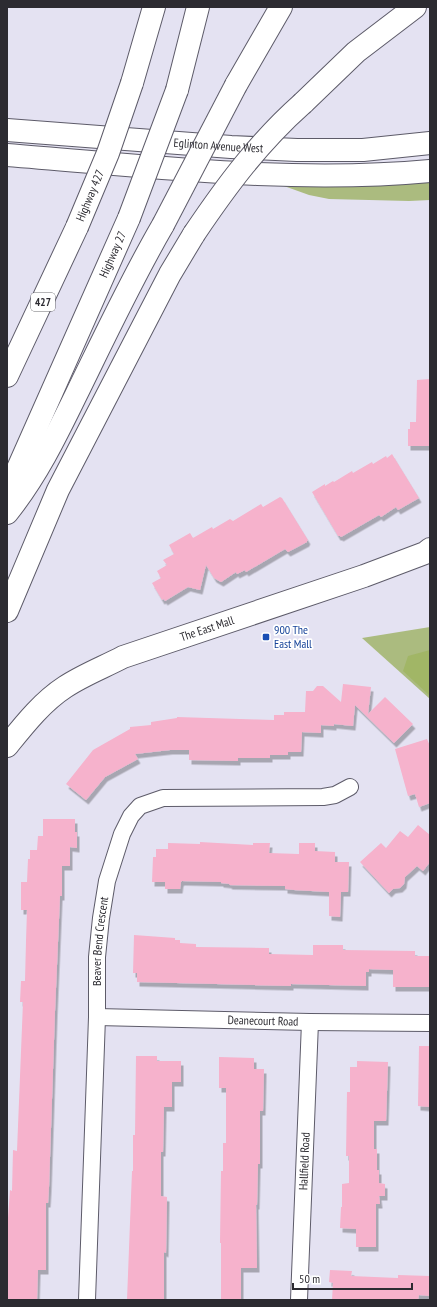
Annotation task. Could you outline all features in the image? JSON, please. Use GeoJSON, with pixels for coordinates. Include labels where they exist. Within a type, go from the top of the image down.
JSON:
{"type":"FeatureCollection","features":[{"type":"Feature","properties":{"kind":"main road","name":"Highway 427"},"geometry":{"type":"LineString","coordinates":[[7,376],[77,227],[108,153],[132,83],[154,7]]}},
{"type":"Feature","properties":{"kind":"main road","name":"Highway 27"},"geometry":{"type":"LineString","coordinates":[[7,494],[129,218],[177,90],[198,7]]}},
{"type":"Feature","properties":{"kind":"main road"},"geometry":{"type":"LineString","coordinates":[[7,513],[20,496],[50,448],[144,257],[163,225],[236,85],[280,7]]}},
{"type":"Feature","properties":{"kind":"main road"},"geometry":{"type":"LineString","coordinates":[[7,611],[58,490],[170,274],[194,234],[223,192],[278,125],[356,52],[415,7]]}},
{"type":"Feature","properties":{"kind":"main road","name":"Eglinton Avenue West"},"geometry":{"type":"LineString","coordinates":[[7,130],[231,147],[297,150],[363,150],[430,143]]}},
{"type":"Feature","properties":{"kind":"main road","name":"Eglinton Avenue West"},"geometry":{"type":"LineString","coordinates":[[7,155],[282,176],[354,177],[430,172]]}},
{"type":"Feature","properties":{"kind":"main road","name":"The East Mall"},"geometry":{"type":"LineString","coordinates":[[7,746],[39,708],[64,687],[86,675],[123,658],[364,576],[430,549]]}},
{"type":"Feature","properties":{"kind":"street","name":"Beaver Bend Crescent"},"geometry":{"type":"LineString","coordinates":[[87,1300],[97,1017],[97,957],[107,881],[122,834],[131,816],[140,806],[163,798],[323,798],[335,795],[350,787]]}},
{"type":"Feature","properties":{"kind":"street","name":"Deanecourt Road"},"geometry":{"type":"LineString","coordinates":[[97,1017],[430,1023]]}},
{"type":"Feature","properties":{"kind":"street","name":"Hallfield Road"},"geometry":{"type":"LineString","coordinates":[[299,1300],[310,1022]]}},
{"type":"Feature","properties":{"kind":"green space"},"geometry":{"type":"Polygon","coordinates":[[[430,179],[430,200],[409,201],[329,199],[309,195],[284,186],[430,179]]]}},
{"type":"Feature","properties":{"kind":"green space"},"geometry":{"type":"Polygon","coordinates":[[[430,627],[430,699],[362,638],[430,627]]]}},
{"type":"Feature","properties":{"kind":"green space"},"geometry":{"type":"Polygon","coordinates":[[[430,650],[430,696],[403,671],[408,656],[430,650]]]}},
{"type":"Feature","properties":{"kind":"building"},"geometry":{"type":"Polygon","coordinates":[[[430,379],[430,446],[408,446],[408,429],[410,429],[410,422],[416,422],[417,380],[430,379]]]}},
{"type":"Feature","properties":{"kind":"building"},"geometry":{"type":"Polygon","coordinates":[[[392,454],[419,498],[398,510],[396,507],[381,517],[379,515],[341,537],[338,536],[312,492],[325,484],[325,486],[333,481],[334,482],[352,471],[353,473],[372,462],[373,464],[386,456],[387,458],[392,454]]]}},
{"type":"Feature","properties":{"kind":"building"},"geometry":{"type":"Polygon","coordinates":[[[280,497],[308,540],[307,542],[288,552],[285,549],[246,572],[245,570],[237,574],[236,572],[221,582],[214,578],[206,565],[200,590],[188,587],[165,601],[164,599],[162,600],[152,583],[161,578],[157,571],[167,565],[163,560],[174,554],[169,545],[190,533],[193,538],[230,519],[233,521],[261,504],[263,507],[280,497]]]}},
{"type":"Feature","properties":{"kind":"building"},"geometry":{"type":"Polygon","coordinates":[[[343,684],[371,687],[368,714],[385,697],[413,724],[394,743],[355,705],[353,726],[334,724],[334,726],[321,725],[321,733],[302,732],[301,752],[288,752],[288,755],[270,755],[270,758],[238,758],[238,761],[189,760],[189,750],[170,750],[135,754],[138,759],[105,777],[86,800],[66,784],[93,750],[130,729],[130,727],[151,725],[151,722],[177,717],[274,720],[274,715],[284,715],[284,712],[305,712],[306,691],[313,691],[317,686],[323,686],[341,702],[343,684]]]}},
{"type":"Feature","properties":{"kind":"building"},"geometry":{"type":"Polygon","coordinates":[[[427,739],[430,746],[430,803],[419,807],[415,794],[408,796],[395,749],[427,739]]]}},
{"type":"Feature","properties":{"kind":"building"},"geometry":{"type":"Polygon","coordinates":[[[43,819],[75,819],[75,832],[77,832],[77,848],[70,847],[70,866],[62,866],[62,896],[60,896],[49,1187],[48,1203],[46,1203],[46,1270],[38,1270],[37,1300],[7,1300],[7,1218],[10,1190],[12,1191],[13,1150],[17,1151],[23,1002],[20,1002],[21,981],[25,981],[27,910],[21,910],[21,882],[27,882],[30,850],[37,850],[38,836],[43,836],[43,819]]]}},
{"type":"Feature","properties":{"kind":"building"},"geometry":{"type":"Polygon","coordinates":[[[418,825],[430,835],[430,862],[423,871],[417,866],[405,877],[404,884],[400,888],[393,889],[389,893],[360,862],[381,843],[386,848],[400,831],[408,837],[418,825]]]}},
{"type":"Feature","properties":{"kind":"building"},"geometry":{"type":"Polygon","coordinates":[[[200,842],[253,845],[253,843],[270,843],[269,853],[299,854],[299,843],[315,843],[315,851],[335,852],[335,862],[349,862],[348,892],[341,892],[340,917],[329,916],[329,892],[285,889],[285,886],[229,885],[230,884],[221,882],[182,881],[180,889],[165,889],[165,882],[152,882],[153,857],[156,857],[156,849],[168,849],[168,843],[200,844],[200,842]]]}},
{"type":"Feature","properties":{"kind":"building"},"geometry":{"type":"Polygon","coordinates":[[[134,935],[175,938],[175,940],[180,940],[180,943],[196,944],[196,947],[269,948],[269,954],[313,955],[313,945],[343,945],[343,950],[415,951],[415,956],[430,956],[430,987],[393,987],[393,970],[369,969],[369,972],[366,972],[366,986],[291,984],[291,986],[137,982],[137,973],[133,973],[134,935]]]}},
{"type":"Feature","properties":{"kind":"building"},"geometry":{"type":"Polygon","coordinates":[[[419,1046],[430,1046],[430,1107],[418,1106],[419,1046]]]}},
{"type":"Feature","properties":{"kind":"building"},"geometry":{"type":"Polygon","coordinates":[[[136,1056],[157,1056],[157,1061],[181,1061],[181,1082],[172,1082],[172,1107],[164,1107],[163,1152],[161,1152],[161,1196],[167,1197],[166,1253],[164,1252],[164,1300],[127,1300],[133,1171],[133,1135],[135,1135],[136,1056]]]}},
{"type":"Feature","properties":{"kind":"building"},"geometry":{"type":"Polygon","coordinates":[[[219,1057],[254,1058],[254,1069],[264,1069],[263,1111],[260,1111],[260,1164],[258,1164],[256,1205],[257,1268],[241,1268],[241,1300],[221,1300],[221,1171],[223,1171],[223,1143],[226,1143],[226,1088],[219,1088],[219,1057]]]}},
{"type":"Feature","properties":{"kind":"building"},"geometry":{"type":"Polygon","coordinates":[[[357,1061],[388,1062],[386,1121],[374,1121],[374,1149],[377,1149],[377,1170],[379,1170],[379,1183],[385,1184],[385,1196],[379,1196],[380,1204],[376,1204],[376,1247],[356,1247],[356,1229],[340,1228],[342,1184],[349,1183],[349,1156],[346,1156],[347,1092],[350,1092],[350,1067],[357,1067],[357,1061]]]}},
{"type":"Feature","properties":{"kind":"building"},"geometry":{"type":"Polygon","coordinates":[[[330,1270],[352,1271],[351,1276],[398,1278],[398,1275],[430,1276],[430,1296],[419,1295],[418,1300],[332,1300],[333,1283],[329,1282],[330,1270]]]}},
{"type":"Feature","properties":{"kind":"place","name":"900 The East Mall"},"geometry":{"type":"Point","coordinates":[266,637]}}]}
